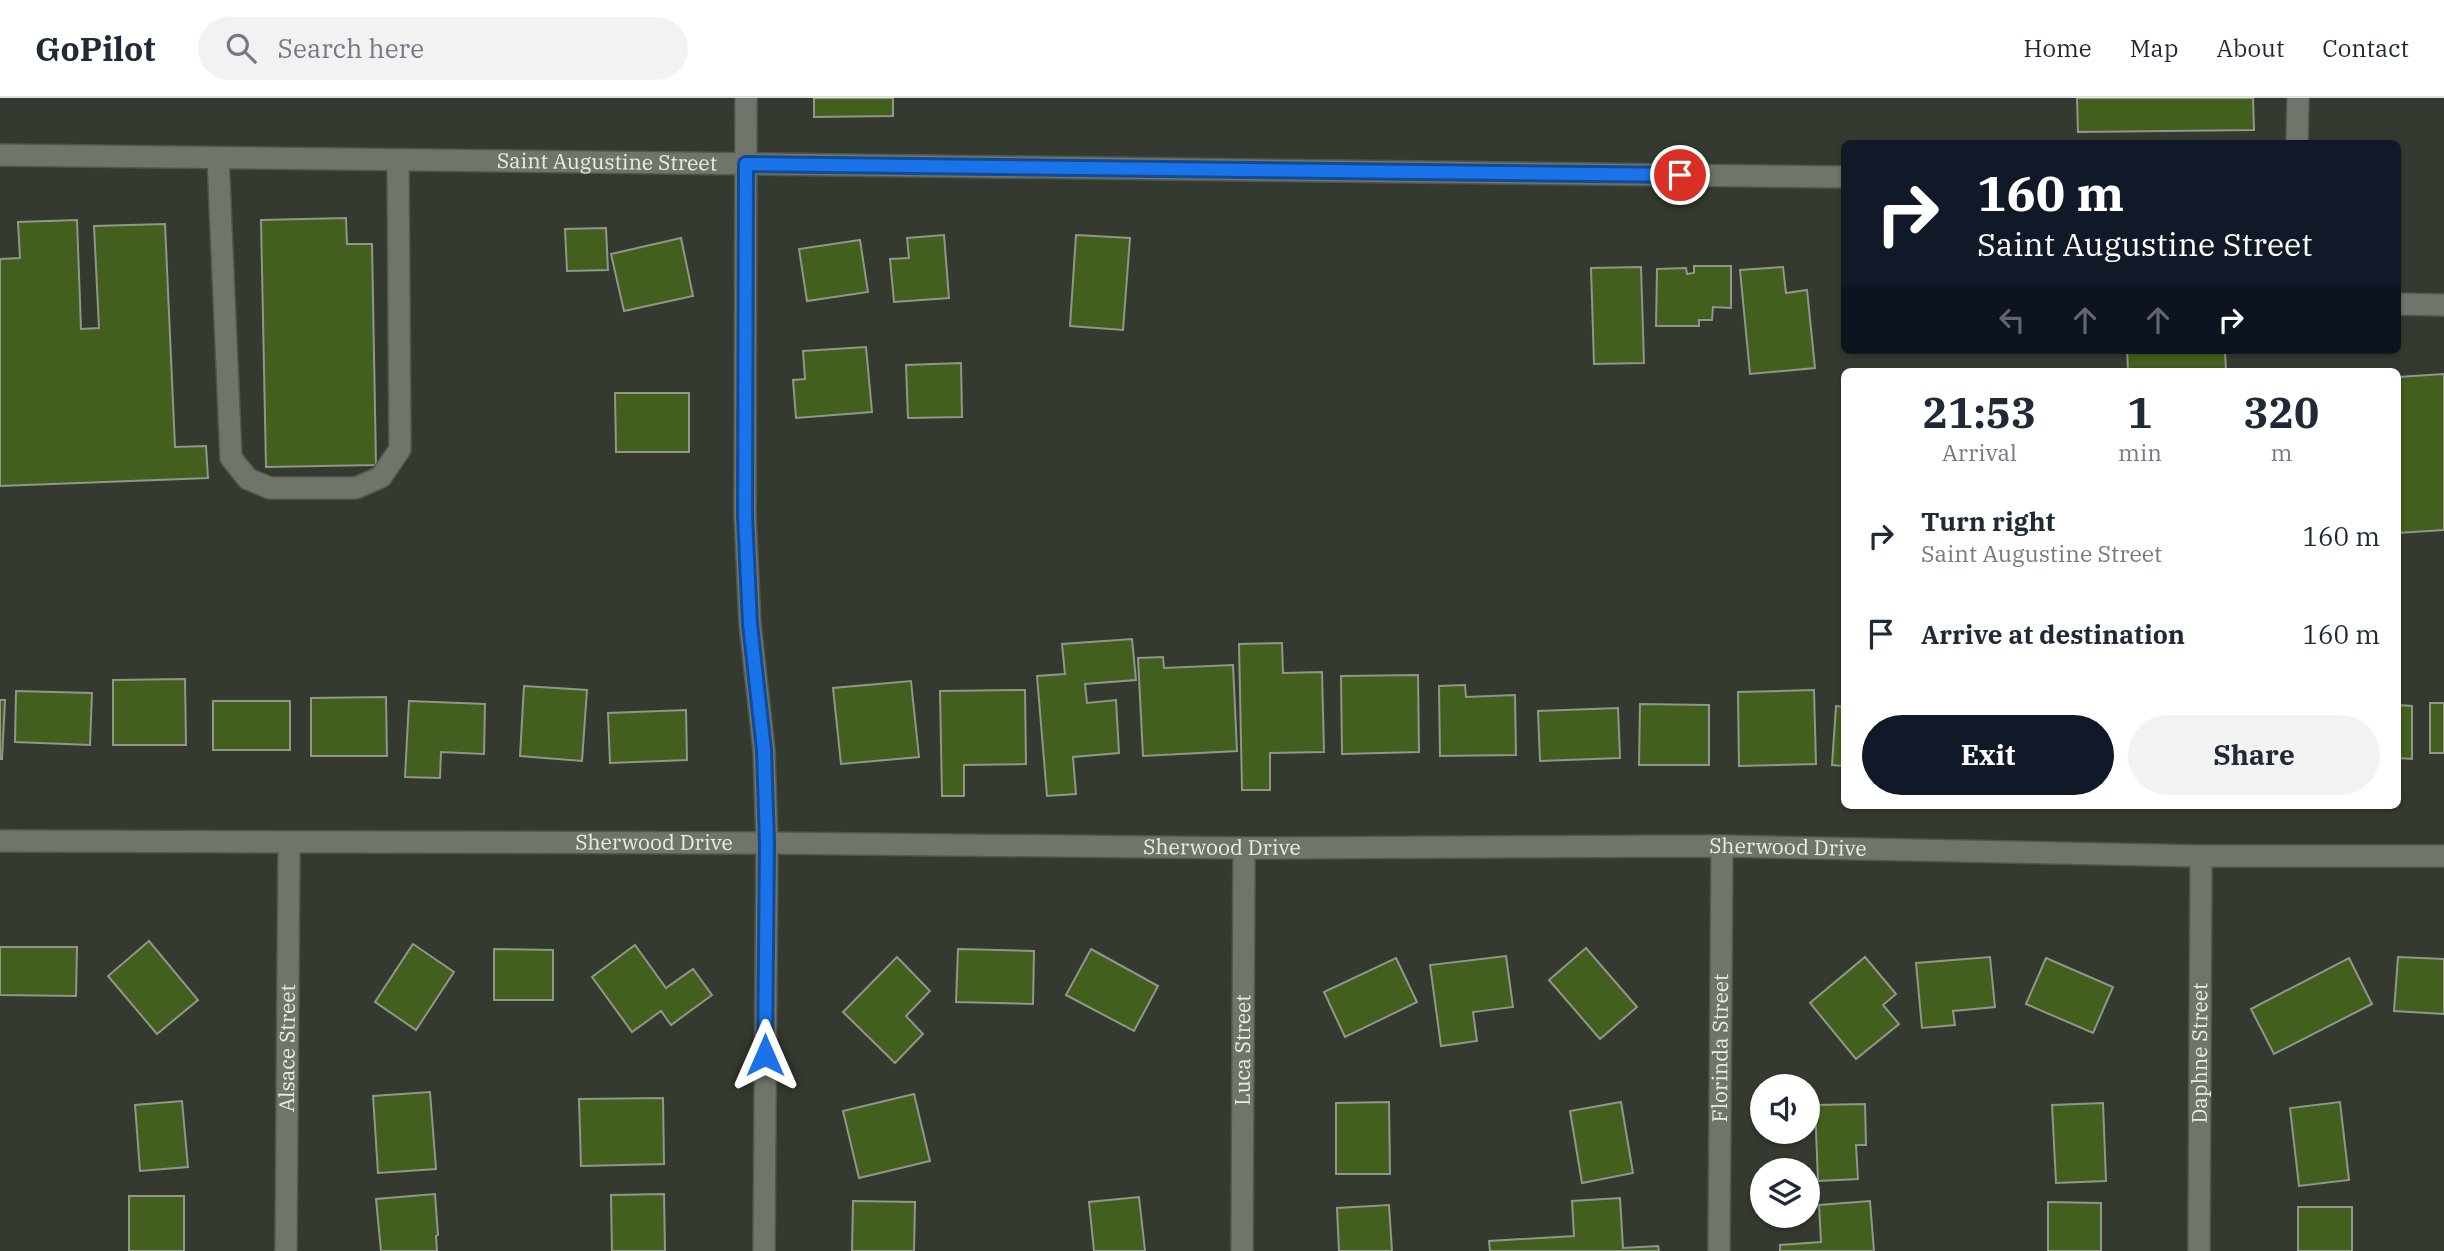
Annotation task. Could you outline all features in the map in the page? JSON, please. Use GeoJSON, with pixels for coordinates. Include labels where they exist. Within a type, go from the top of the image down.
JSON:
{"type":"FeatureCollection","features":[{"type":"Feature","properties":{"kind":"street"},"geometry":{"type":"LineString","coordinates":[[746,98],[745,515],[750,624],[764,750],[767,843],[765,1251]]}},
{"type":"Feature","properties":{"kind":"street"},"geometry":{"type":"LineString","coordinates":[[2297,140],[2298,98]]}},
{"type":"Feature","properties":{"kind":"street","name":"Saint Augustine Street"},"geometry":{"type":"LineString","coordinates":[[0,155],[1841,177]]}},
{"type":"Feature","properties":{"kind":"street"},"geometry":{"type":"LineString","coordinates":[[218,158],[231,458],[248,479],[270,488],[356,488],[381,477],[400,449],[398,160]]}},
{"type":"Feature","properties":{"kind":"street"},"geometry":{"type":"LineString","coordinates":[[2401,304],[2444,305]]}},
{"type":"Feature","properties":{"kind":"street","name":"Sherwood Drive"},"geometry":{"type":"LineString","coordinates":[[0,841],[767,843],[1244,848],[1722,846],[2201,856],[2444,856]]}},
{"type":"Feature","properties":{"kind":"street","name":"Alsace Street"},"geometry":{"type":"LineString","coordinates":[[286,1251],[289,843]]}},
{"type":"Feature","properties":{"kind":"street","name":"Florinda Street"},"geometry":{"type":"LineString","coordinates":[[1719,1251],[1722,846]]}},
{"type":"Feature","properties":{"kind":"street","name":"Luca Street"},"geometry":{"type":"LineString","coordinates":[[1242,1251],[1244,848]]}},
{"type":"Feature","properties":{"kind":"street","name":"Daphne Street"},"geometry":{"type":"LineString","coordinates":[[2199,1251],[2201,856]]}},
{"type":"Feature","properties":{"kind":"building"},"geometry":{"type":"Polygon","coordinates":[[[814,98],[893,98],[893,116],[814,117],[814,98]]]}},
{"type":"Feature","properties":{"kind":"building"},"geometry":{"type":"Polygon","coordinates":[[[2077,98],[2253,98],[2254,130],[2078,132],[2077,98]]]}},
{"type":"Feature","properties":{"kind":"building"},"geometry":{"type":"Polygon","coordinates":[[[346,218],[347,244],[372,244],[376,465],[266,467],[261,220],[346,218]]]}},
{"type":"Feature","properties":{"kind":"building"},"geometry":{"type":"Polygon","coordinates":[[[77,220],[81,329],[99,328],[94,226],[165,224],[175,447],[206,446],[208,478],[0,486],[0,259],[20,258],[18,222],[77,220]]]}},
{"type":"Feature","properties":{"kind":"building"},"geometry":{"type":"Polygon","coordinates":[[[606,228],[608,270],[567,271],[565,229],[606,228]]]}},
{"type":"Feature","properties":{"kind":"building"},"geometry":{"type":"Polygon","coordinates":[[[944,235],[949,298],[894,302],[890,259],[909,258],[907,238],[944,235]]]}},
{"type":"Feature","properties":{"kind":"building"},"geometry":{"type":"Polygon","coordinates":[[[1076,235],[1130,238],[1123,330],[1070,326],[1076,235]]]}},
{"type":"Feature","properties":{"kind":"building"},"geometry":{"type":"Polygon","coordinates":[[[681,238],[693,296],[624,311],[611,254],[681,238]]]}},
{"type":"Feature","properties":{"kind":"building"},"geometry":{"type":"Polygon","coordinates":[[[860,240],[868,292],[807,301],[799,249],[860,240]]]}},
{"type":"Feature","properties":{"kind":"building"},"geometry":{"type":"Polygon","coordinates":[[[1694,266],[1731,266],[1731,308],[1713,307],[1712,320],[1699,320],[1699,326],[1656,326],[1657,269],[1686,268],[1687,274],[1694,273],[1694,266]]]}},
{"type":"Feature","properties":{"kind":"building"},"geometry":{"type":"Polygon","coordinates":[[[1641,267],[1644,363],[1594,364],[1591,268],[1641,267]]]}},
{"type":"Feature","properties":{"kind":"building"},"geometry":{"type":"Polygon","coordinates":[[[1783,267],[1786,293],[1807,290],[1815,368],[1750,374],[1740,270],[1783,267]]]}},
{"type":"Feature","properties":{"kind":"building"},"geometry":{"type":"Polygon","coordinates":[[[866,347],[872,412],[796,418],[793,380],[805,379],[803,351],[866,347]]]}},
{"type":"Feature","properties":{"kind":"building"},"geometry":{"type":"Polygon","coordinates":[[[2127,354],[2225,354],[2226,368],[2128,368],[2127,354]]]}},
{"type":"Feature","properties":{"kind":"building"},"geometry":{"type":"Polygon","coordinates":[[[961,363],[962,417],[908,418],[906,365],[961,363]]]}},
{"type":"Feature","properties":{"kind":"building"},"geometry":{"type":"Polygon","coordinates":[[[2444,374],[2444,530],[2401,533],[2401,377],[2444,374]]]}},
{"type":"Feature","properties":{"kind":"building"},"geometry":{"type":"Polygon","coordinates":[[[615,393],[689,393],[689,452],[616,452],[615,393]]]}},
{"type":"Feature","properties":{"kind":"building"},"geometry":{"type":"Polygon","coordinates":[[[1132,639],[1136,680],[1085,684],[1087,703],[1116,700],[1119,753],[1073,757],[1076,794],[1047,796],[1037,676],[1065,674],[1062,644],[1132,639]]]}},
{"type":"Feature","properties":{"kind":"building"},"geometry":{"type":"Polygon","coordinates":[[[1282,643],[1283,673],[1322,672],[1324,752],[1270,753],[1270,790],[1242,790],[1239,644],[1282,643]]]}},
{"type":"Feature","properties":{"kind":"building"},"geometry":{"type":"Polygon","coordinates":[[[1163,657],[1164,668],[1233,665],[1237,751],[1143,756],[1138,658],[1163,657]]]}},
{"type":"Feature","properties":{"kind":"building"},"geometry":{"type":"Polygon","coordinates":[[[1418,675],[1419,752],[1342,754],[1341,676],[1418,675]]]}},
{"type":"Feature","properties":{"kind":"building"},"geometry":{"type":"Polygon","coordinates":[[[185,679],[186,745],[113,745],[113,680],[185,679]]]}},
{"type":"Feature","properties":{"kind":"building"},"geometry":{"type":"Polygon","coordinates":[[[911,681],[919,757],[841,764],[833,688],[911,681]]]}},
{"type":"Feature","properties":{"kind":"building"},"geometry":{"type":"Polygon","coordinates":[[[1465,685],[1466,697],[1515,695],[1516,755],[1440,756],[1439,686],[1465,685]]]}},
{"type":"Feature","properties":{"kind":"building"},"geometry":{"type":"Polygon","coordinates":[[[524,686],[587,690],[582,761],[520,756],[524,686]]]}},
{"type":"Feature","properties":{"kind":"building"},"geometry":{"type":"Polygon","coordinates":[[[1025,690],[1026,764],[964,765],[964,796],[942,796],[940,691],[1025,690]]]}},
{"type":"Feature","properties":{"kind":"building"},"geometry":{"type":"Polygon","coordinates":[[[1814,690],[1816,764],[1739,766],[1738,692],[1814,690]]]}},
{"type":"Feature","properties":{"kind":"building"},"geometry":{"type":"Polygon","coordinates":[[[16,691],[92,693],[90,745],[15,742],[16,691]]]}},
{"type":"Feature","properties":{"kind":"building"},"geometry":{"type":"Polygon","coordinates":[[[386,697],[387,756],[311,756],[311,698],[386,697]]]}},
{"type":"Feature","properties":{"kind":"building"},"geometry":{"type":"Polygon","coordinates":[[[0,700],[5,700],[2,759],[0,759],[0,700]]]}},
{"type":"Feature","properties":{"kind":"building"},"geometry":{"type":"Polygon","coordinates":[[[213,701],[290,701],[290,750],[213,750],[213,701]]]}},
{"type":"Feature","properties":{"kind":"building"},"geometry":{"type":"Polygon","coordinates":[[[409,701],[485,704],[484,754],[441,752],[440,778],[405,777],[409,701]]]}},
{"type":"Feature","properties":{"kind":"building"},"geometry":{"type":"Polygon","coordinates":[[[2430,703],[2444,703],[2444,753],[2430,753],[2430,703]]]}},
{"type":"Feature","properties":{"kind":"building"},"geometry":{"type":"Polygon","coordinates":[[[1640,704],[1709,705],[1709,765],[1639,765],[1640,704]]]}},
{"type":"Feature","properties":{"kind":"building"},"geometry":{"type":"Polygon","coordinates":[[[2401,705],[2412,706],[2412,759],[2401,758],[2401,705]]]}},
{"type":"Feature","properties":{"kind":"building"},"geometry":{"type":"Polygon","coordinates":[[[1836,706],[1841,707],[1841,766],[1832,765],[1836,706]]]}},
{"type":"Feature","properties":{"kind":"building"},"geometry":{"type":"Polygon","coordinates":[[[1618,708],[1620,758],[1540,761],[1538,711],[1618,708]]]}},
{"type":"Feature","properties":{"kind":"building"},"geometry":{"type":"Polygon","coordinates":[[[686,710],[687,760],[610,763],[608,713],[686,710]]]}},
{"type":"Feature","properties":{"kind":"building"},"geometry":{"type":"Polygon","coordinates":[[[149,941],[198,1000],[157,1034],[108,976],[149,941]]]}},
{"type":"Feature","properties":{"kind":"building"},"geometry":{"type":"Polygon","coordinates":[[[413,944],[454,972],[416,1030],[375,1002],[413,944]]]}},
{"type":"Feature","properties":{"kind":"building"},"geometry":{"type":"Polygon","coordinates":[[[635,945],[666,988],[693,969],[712,995],[671,1025],[661,1011],[632,1032],[592,977],[635,945]]]}},
{"type":"Feature","properties":{"kind":"building"},"geometry":{"type":"Polygon","coordinates":[[[0,947],[77,947],[76,996],[0,995],[0,947]]]}},
{"type":"Feature","properties":{"kind":"building"},"geometry":{"type":"Polygon","coordinates":[[[1586,948],[1637,1007],[1600,1039],[1549,980],[1586,948]]]}},
{"type":"Feature","properties":{"kind":"building"},"geometry":{"type":"Polygon","coordinates":[[[494,949],[553,950],[553,1000],[494,1000],[494,949]]]}},
{"type":"Feature","properties":{"kind":"building"},"geometry":{"type":"Polygon","coordinates":[[[958,949],[1034,951],[1033,1004],[956,1002],[958,949]]]}},
{"type":"Feature","properties":{"kind":"building"},"geometry":{"type":"Polygon","coordinates":[[[1091,949],[1158,986],[1134,1031],[1066,995],[1091,949]]]}},
{"type":"Feature","properties":{"kind":"building"},"geometry":{"type":"Polygon","coordinates":[[[1506,956],[1513,1007],[1473,1012],[1477,1041],[1441,1046],[1430,965],[1506,956]]]}},
{"type":"Feature","properties":{"kind":"building"},"geometry":{"type":"Polygon","coordinates":[[[897,957],[930,991],[906,1016],[923,1034],[895,1063],[843,1012],[897,957]]]}},
{"type":"Feature","properties":{"kind":"building"},"geometry":{"type":"Polygon","coordinates":[[[1865,957],[1896,994],[1883,1005],[1899,1024],[1856,1059],[1810,1003],[1865,957]]]}},
{"type":"Feature","properties":{"kind":"building"},"geometry":{"type":"Polygon","coordinates":[[[1990,957],[1995,1007],[1953,1011],[1955,1025],[1922,1028],[1916,963],[1990,957]]]}},
{"type":"Feature","properties":{"kind":"building"},"geometry":{"type":"Polygon","coordinates":[[[2398,957],[2444,959],[2444,1014],[2394,1011],[2398,957]]]}},
{"type":"Feature","properties":{"kind":"building"},"geometry":{"type":"Polygon","coordinates":[[[1396,958],[1417,1002],[1345,1037],[1324,992],[1396,958]]]}},
{"type":"Feature","properties":{"kind":"building"},"geometry":{"type":"Polygon","coordinates":[[[2046,958],[2113,987],[2093,1033],[2026,1004],[2046,958]]]}},
{"type":"Feature","properties":{"kind":"building"},"geometry":{"type":"Polygon","coordinates":[[[2349,958],[2372,1004],[2274,1054],[2251,1009],[2349,958]]]}},
{"type":"Feature","properties":{"kind":"building"},"geometry":{"type":"Polygon","coordinates":[[[430,1092],[436,1169],[378,1173],[373,1096],[430,1092]]]}},
{"type":"Feature","properties":{"kind":"building"},"geometry":{"type":"Polygon","coordinates":[[[914,1094],[930,1161],[859,1178],[843,1111],[914,1094]]]}},
{"type":"Feature","properties":{"kind":"building"},"geometry":{"type":"Polygon","coordinates":[[[663,1098],[664,1164],[581,1166],[579,1099],[663,1098]]]}},
{"type":"Feature","properties":{"kind":"building"},"geometry":{"type":"Polygon","coordinates":[[[182,1101],[188,1167],[140,1171],[135,1105],[182,1101]]]}},
{"type":"Feature","properties":{"kind":"building"},"geometry":{"type":"Polygon","coordinates":[[[1389,1102],[1390,1174],[1336,1174],[1336,1103],[1389,1102]]]}},
{"type":"Feature","properties":{"kind":"building"},"geometry":{"type":"Polygon","coordinates":[[[1621,1102],[1633,1173],[1582,1183],[1570,1111],[1621,1102]]]}},
{"type":"Feature","properties":{"kind":"building"},"geometry":{"type":"Polygon","coordinates":[[[2340,1102],[2349,1180],[2299,1186],[2290,1108],[2340,1102]]]}},
{"type":"Feature","properties":{"kind":"building"},"geometry":{"type":"Polygon","coordinates":[[[2103,1103],[2106,1181],[2056,1183],[2052,1105],[2103,1103]]]}},
{"type":"Feature","properties":{"kind":"building"},"geometry":{"type":"Polygon","coordinates":[[[1865,1104],[1866,1145],[1856,1145],[1858,1179],[1820,1181],[1820,1158],[1817,1158],[1817,1144],[1820,1144],[1820,1105],[1865,1104]]]}},
{"type":"Feature","properties":{"kind":"building"},"geometry":{"type":"Polygon","coordinates":[[[435,1194],[437,1251],[381,1251],[376,1199],[435,1194]]]}},
{"type":"Feature","properties":{"kind":"building"},"geometry":{"type":"Polygon","coordinates":[[[664,1194],[665,1251],[612,1251],[611,1195],[664,1194]]]}},
{"type":"Feature","properties":{"kind":"building"},"geometry":{"type":"Polygon","coordinates":[[[129,1196],[184,1196],[184,1251],[129,1251],[129,1196]]]}},
{"type":"Feature","properties":{"kind":"building"},"geometry":{"type":"Polygon","coordinates":[[[1139,1197],[1145,1251],[1094,1251],[1089,1202],[1139,1197]]]}},
{"type":"Feature","properties":{"kind":"building"},"geometry":{"type":"Polygon","coordinates":[[[1620,1198],[1623,1248],[1658,1246],[1659,1251],[1490,1251],[1489,1241],[1574,1236],[1572,1201],[1620,1198]]]}},
{"type":"Feature","properties":{"kind":"building"},"geometry":{"type":"Polygon","coordinates":[[[853,1201],[915,1202],[914,1251],[852,1251],[853,1201]]]}},
{"type":"Feature","properties":{"kind":"building"},"geometry":{"type":"Polygon","coordinates":[[[1870,1201],[1874,1251],[1780,1251],[1780,1245],[1821,1242],[1820,1205],[1870,1201]]]}},
{"type":"Feature","properties":{"kind":"building"},"geometry":{"type":"Polygon","coordinates":[[[2048,1202],[2101,1203],[2101,1251],[2048,1251],[2048,1202]]]}},
{"type":"Feature","properties":{"kind":"building"},"geometry":{"type":"Polygon","coordinates":[[[1389,1205],[1392,1251],[1339,1251],[1337,1208],[1389,1205]]]}},
{"type":"Feature","properties":{"kind":"building"},"geometry":{"type":"Polygon","coordinates":[[[2298,1207],[2352,1207],[2352,1251],[2298,1251],[2298,1207]]]}},
{"type":"Feature","properties":{"kind":"route"},"geometry":{"type":"LineString","coordinates":[[765,1055],[767,843],[764,750],[750,624],[745,515],[746,164],[1680,175]]}}]}
